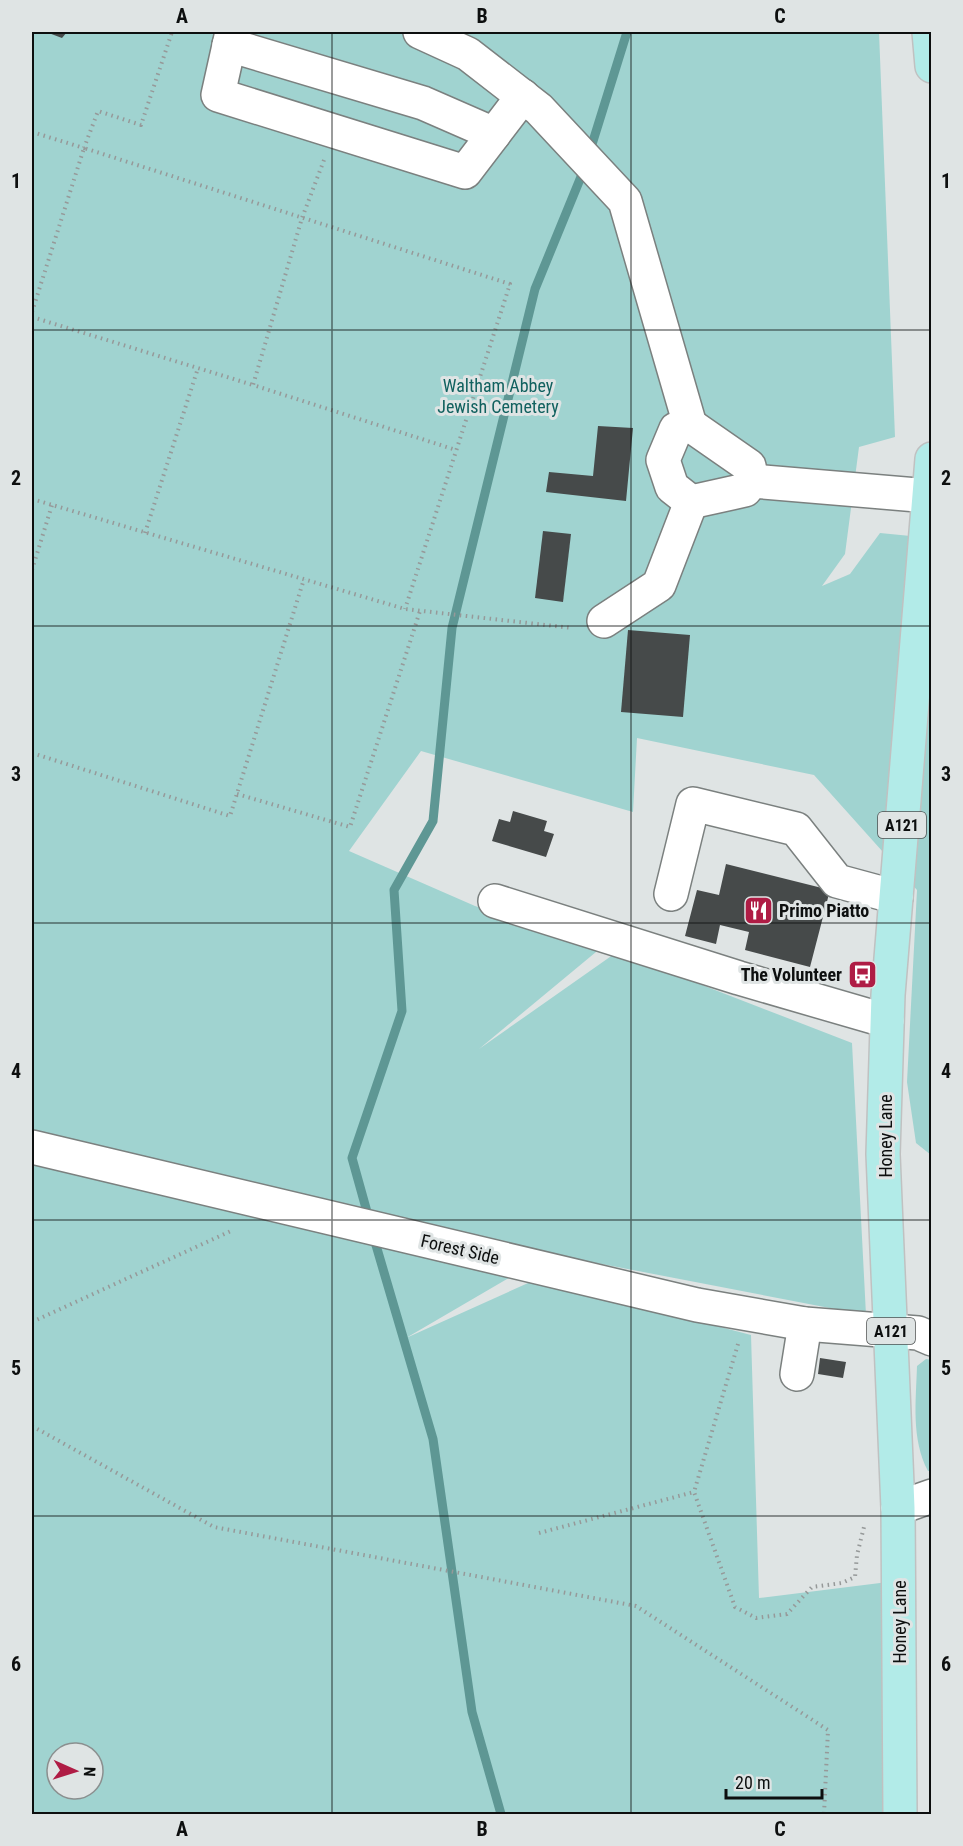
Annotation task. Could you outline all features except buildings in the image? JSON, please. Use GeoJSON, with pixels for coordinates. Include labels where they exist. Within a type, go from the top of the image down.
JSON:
{"type":"FeatureCollection","features":[{"type":"Feature","properties":{"kind":"main road"},"geometry":{"type":"LineString","coordinates":[[929,32],[932,66]]}},
{"type":"Feature","properties":{"kind":"main road","name":"Honey Lane"},"geometry":{"type":"LineString","coordinates":[[900,1815],[908,1623],[898,1500],[883,1154],[887,1021],[932,459]]}},
{"type":"Feature","properties":{"kind":"street"},"geometry":{"type":"LineString","coordinates":[[420,32],[468,54],[539,109],[625,201],[690,425],[749,466],[752,481],[745,490],[692,502],[672,487],[663,460],[675,429],[690,425]]}},
{"type":"Feature","properties":{"kind":"street"},"geometry":{"type":"LineString","coordinates":[[494,134],[423,103],[230,38],[218,95],[465,172],[494,134],[523,96]]}},
{"type":"Feature","properties":{"kind":"street"},"geometry":{"type":"LineString","coordinates":[[752,481],[929,496]]}},
{"type":"Feature","properties":{"kind":"street"},"geometry":{"type":"LineString","coordinates":[[604,621],[659,585],[692,502]]}},
{"type":"Feature","properties":{"kind":"street"},"geometry":{"type":"LineString","coordinates":[[671,894],[693,804],[796,829],[837,881],[896,897]]}},
{"type":"Feature","properties":{"kind":"street"},"geometry":{"type":"LineString","coordinates":[[495,901],[739,978],[887,1021]]}},
{"type":"Feature","properties":{"kind":"street","name":"Forest Side"},"geometry":{"type":"LineString","coordinates":[[32,1147],[697,1305],[805,1324],[918,1333],[932,1339]]}},
{"type":"Feature","properties":{"kind":"street"},"geometry":{"type":"LineString","coordinates":[[797,1374],[805,1324]]}},
{"type":"Feature","properties":{"kind":"street"},"geometry":{"type":"LineString","coordinates":[[898,1500],[932,1496]]}},
{"type":"Feature","properties":{"kind":"path"},"geometry":{"type":"LineString","coordinates":[[172,32],[141,124],[98,111],[84,148],[32,315],[456,450]]}},
{"type":"Feature","properties":{"kind":"path"},"geometry":{"type":"LineString","coordinates":[[253,385],[302,218],[335,131]]}},
{"type":"Feature","properties":{"kind":"path"},"geometry":{"type":"LineString","coordinates":[[32,132],[510,284],[405,609]]}},
{"type":"Feature","properties":{"kind":"path"},"geometry":{"type":"LineString","coordinates":[[145,533],[198,368]]}},
{"type":"Feature","properties":{"kind":"path"},"geometry":{"type":"LineString","coordinates":[[32,499],[405,609],[582,629],[604,621]]}},
{"type":"Feature","properties":{"kind":"path"},"geometry":{"type":"LineString","coordinates":[[32,570],[52,505]]}},
{"type":"Feature","properties":{"kind":"path"},"geometry":{"type":"LineString","coordinates":[[32,753],[230,816],[304,579]]}},
{"type":"Feature","properties":{"kind":"path"},"geometry":{"type":"LineString","coordinates":[[237,794],[350,828],[420,611]]}},
{"type":"Feature","properties":{"kind":"path"},"geometry":{"type":"LineString","coordinates":[[32,1322],[283,1207]]}},
{"type":"Feature","properties":{"kind":"path"},"geometry":{"type":"LineString","coordinates":[[747,1314],[694,1492],[735,1607],[756,1618],[787,1614],[812,1587],[842,1583],[855,1577],[856,1555],[863,1527],[898,1500]]}},
{"type":"Feature","properties":{"kind":"path"},"geometry":{"type":"LineString","coordinates":[[32,1426],[214,1527],[636,1606],[828,1730],[824,1815]]}},
{"type":"Feature","properties":{"kind":"path"},"geometry":{"type":"LineString","coordinates":[[539,1533],[694,1492]]}},
{"type":"Feature","properties":{"kind":"green space","name":"Waltham Abbey Jewish Cemetery"},"geometry":{"type":"Polygon","coordinates":[[[32,32],[879,32],[895,437],[859,447],[845,554],[822,586],[850,574],[880,533],[931,538],[931,1155],[916,1143],[907,1082],[917,890],[814,775],[637,738],[633,812],[421,751],[349,851],[475,906],[602,947],[479,1049],[617,952],[852,1043],[866,1315],[550,1254],[406,1338],[537,1279],[751,1335],[759,1598],[888,1582],[885,1814],[32,1814],[32,32]]]}},
{"type":"Feature","properties":{"kind":"green space"},"geometry":{"type":"Polygon","coordinates":[[[926,1359],[932,1360],[931,1471],[928,1471],[919,1446],[916,1420],[917,1366],[926,1359]]]}},
{"type":"Feature","properties":{"kind":"waterway"},"geometry":{"type":"LineString","coordinates":[[589,154],[627,32]]}},
{"type":"Feature","properties":{"kind":"waterway"},"geometry":{"type":"LineString","coordinates":[[369,1219],[352,1158],[402,1011],[394,890],[433,821],[452,628],[535,289],[585,167]]}},
{"type":"Feature","properties":{"kind":"waterway"},"geometry":{"type":"LineString","coordinates":[[373,1235],[433,1439],[472,1712],[501,1814]]}},
{"type":"Feature","properties":{"kind":"place","name":"Primo Piatto"},"geometry":{"type":"Point","coordinates":[758,910]}},
{"type":"Feature","properties":{"kind":"place","name":"The Volunteer"},"geometry":{"type":"Point","coordinates":[863,974]}}]}
